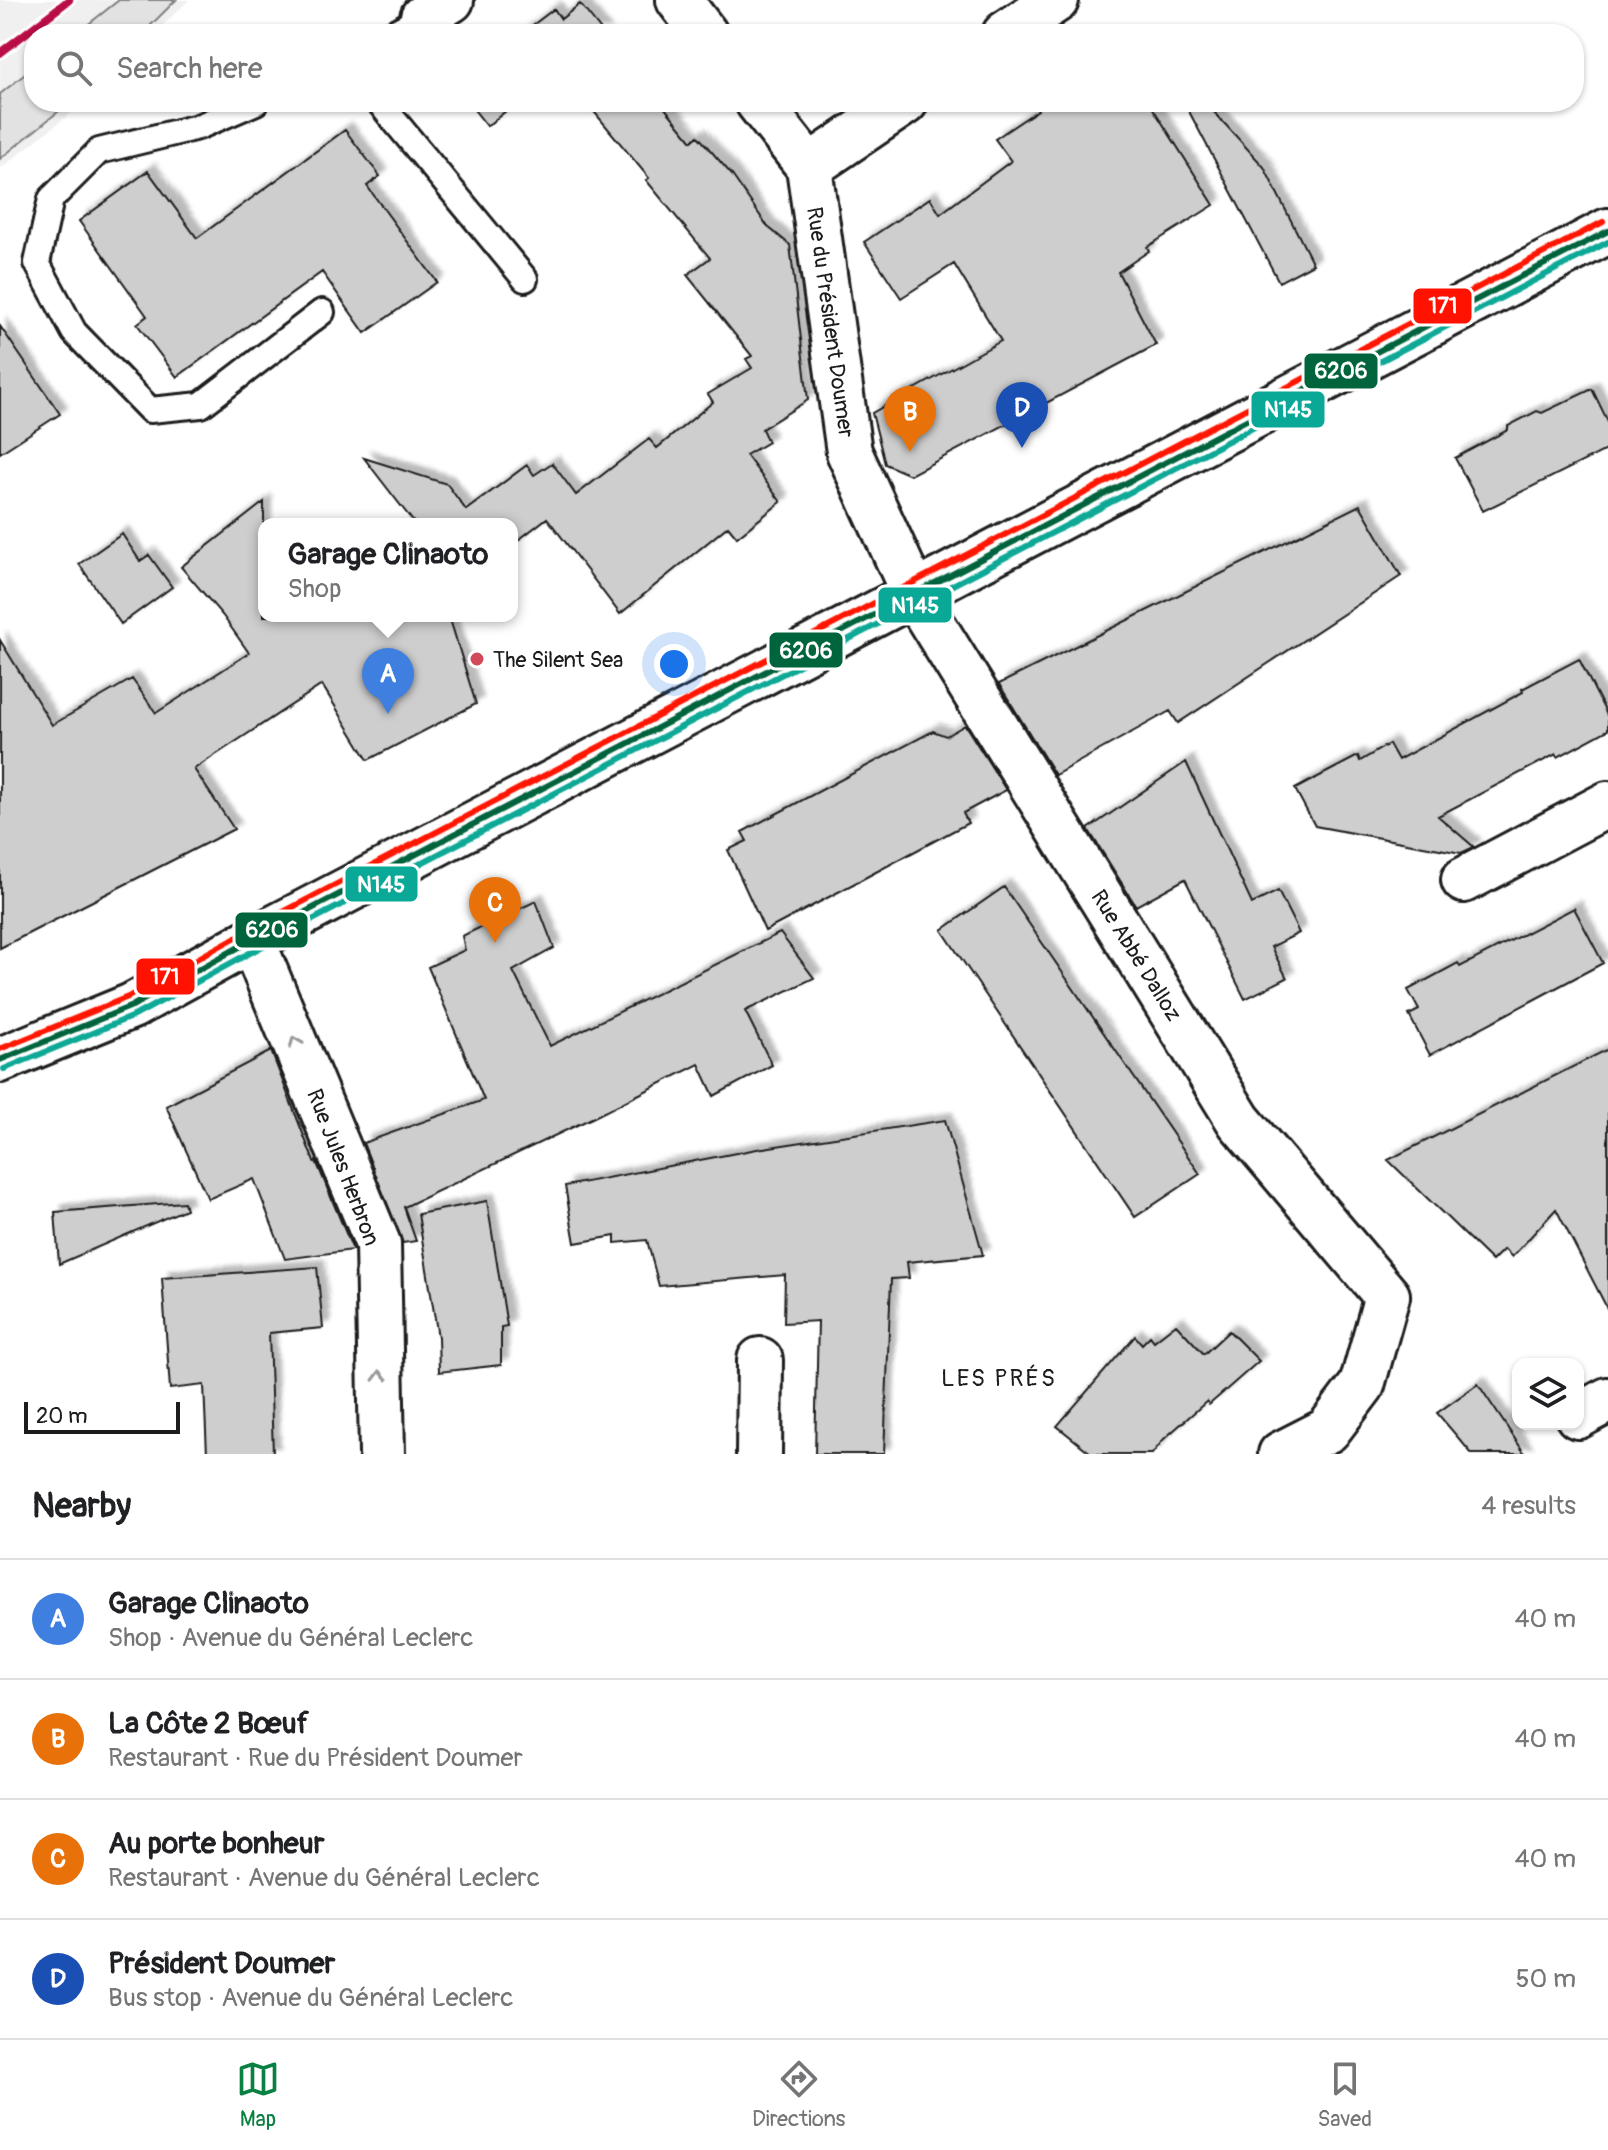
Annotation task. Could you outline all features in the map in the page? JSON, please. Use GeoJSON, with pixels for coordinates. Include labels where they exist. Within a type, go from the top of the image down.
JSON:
{"type":"FeatureCollection","features":[{"type":"Feature","properties":{"kind":"street"},"geometry":{"type":"LineString","coordinates":[[679,0],[697,24]]}},
{"type":"Feature","properties":{"kind":"street"},"geometry":{"type":"LineString","coordinates":[[1020,24],[1056,0]]}},
{"type":"Feature","properties":{"kind":"street"},"geometry":{"type":"LineString","coordinates":[[766,112],[809,167],[890,112]]}},
{"type":"Feature","properties":{"kind":"street","name":"Rue du Président Doumer"},"geometry":{"type":"LineString","coordinates":[[809,167],[849,452],[914,594]]}},
{"type":"Feature","properties":{"kind":"street"},"geometry":{"type":"LineString","coordinates":[[0,1060],[132,1006],[252,940],[1608,231]]}},
{"type":"Feature","properties":{"kind":"street","name":"Rue Abbé Dalloz"},"geometry":{"type":"LineString","coordinates":[[914,594],[1239,1121],[1387,1296],[1362,1385],[1328,1430],[1281,1454]]}},
{"type":"Feature","properties":{"kind":"street"},"geometry":{"type":"LineString","coordinates":[[1464,880],[1608,804]]}},
{"type":"Feature","properties":{"kind":"street","name":"Rue Jules Herbron"},"geometry":{"type":"LineString","coordinates":[[252,940],[378,1244],[382,1454]]}},
{"type":"Feature","properties":{"kind":"street"},"geometry":{"type":"LineString","coordinates":[[759,1454],[760,1360]]}},
{"type":"Feature","properties":{"kind":"street"},"geometry":{"type":"LineString","coordinates":[[1584,1413],[1608,1400]]}},
{"type":"Feature","properties":{"kind":"lane"},"geometry":{"type":"LineString","coordinates":[[233,112],[198,127],[99,151],[51,199],[37,263],[74,332],[150,410],[201,405],[322,312]]}},
{"type":"Feature","properties":{"kind":"lane"},"geometry":{"type":"LineString","coordinates":[[387,112],[525,279]]}},
{"type":"Feature","properties":{"kind":"shaded area"},"geometry":{"type":"Polygon","coordinates":[[[0,0],[189,0],[164,24],[24,24],[24,112],[72,112],[0,169],[0,0]]]}},
{"type":"Feature","properties":{"kind":"shaded area"},"geometry":{"type":"Polygon","coordinates":[[[119,0],[176,0],[152,24],[89,24],[119,0]]]}},
{"type":"Feature","properties":{"kind":"shaded area"},"geometry":{"type":"Polygon","coordinates":[[[24,75],[24,112],[58,112],[0,159],[0,94],[24,75]]]}},
{"type":"Feature","properties":{"kind":"building"},"geometry":{"type":"Polygon","coordinates":[[[580,4],[596,24],[534,24],[554,9],[561,19],[580,4]]]}},
{"type":"Feature","properties":{"kind":"building"},"geometry":{"type":"Polygon","coordinates":[[[476,112],[504,112],[487,126],[476,112]]]}},
{"type":"Feature","properties":{"kind":"building"},"geometry":{"type":"Polygon","coordinates":[[[594,112],[668,112],[692,141],[698,136],[732,175],[768,227],[790,245],[808,400],[762,429],[768,442],[746,455],[781,502],[737,537],[728,526],[620,614],[547,518],[518,540],[518,518],[410,518],[364,458],[447,484],[466,510],[527,465],[534,475],[552,463],[576,495],[649,439],[657,448],[713,402],[708,394],[752,368],[746,359],[752,356],[687,275],[710,258],[646,180],[649,178],[594,112]]]}},
{"type":"Feature","properties":{"kind":"building"},"geometry":{"type":"Polygon","coordinates":[[[1035,112],[1155,112],[1214,205],[1147,247],[1149,251],[1118,272],[1156,345],[910,475],[885,464],[872,413],[1001,341],[954,264],[901,298],[864,242],[930,198],[940,214],[1011,161],[995,139],[1035,112]]]}},
{"type":"Feature","properties":{"kind":"building"},"geometry":{"type":"Polygon","coordinates":[[[1189,112],[1214,112],[1264,167],[1313,264],[1279,282],[1189,112]]]}},
{"type":"Feature","properties":{"kind":"building"},"geometry":{"type":"Polygon","coordinates":[[[345,130],[380,176],[367,186],[437,282],[365,333],[322,272],[177,377],[137,324],[147,316],[79,221],[148,171],[197,238],[345,130]]]}},
{"type":"Feature","properties":{"kind":"building"},"geometry":{"type":"Polygon","coordinates":[[[0,326],[60,414],[0,453],[0,326]]]}},
{"type":"Feature","properties":{"kind":"building"},"geometry":{"type":"Polygon","coordinates":[[[1592,389],[1608,422],[1608,449],[1483,511],[1455,458],[1537,411],[1542,413],[1592,389]]]}},
{"type":"Feature","properties":{"kind":"building"},"geometry":{"type":"Polygon","coordinates":[[[264,502],[264,518],[258,518],[258,622],[451,622],[476,704],[368,760],[322,685],[194,769],[234,829],[0,948],[0,640],[52,725],[132,679],[156,713],[249,653],[223,616],[181,567],[264,502]]]}},
{"type":"Feature","properties":{"kind":"building"},"geometry":{"type":"Polygon","coordinates":[[[1360,505],[1401,576],[1178,723],[1170,711],[1055,775],[999,684],[1360,505]]]}},
{"type":"Feature","properties":{"kind":"building"},"geometry":{"type":"Polygon","coordinates":[[[122,534],[140,561],[149,555],[172,587],[121,624],[79,564],[122,534]]]}},
{"type":"Feature","properties":{"kind":"building"},"geometry":{"type":"Polygon","coordinates":[[[1579,659],[1608,717],[1608,730],[1438,816],[1474,847],[1461,853],[1315,826],[1295,789],[1358,756],[1360,761],[1389,744],[1398,760],[1579,659]]]}},
{"type":"Feature","properties":{"kind":"building"},"geometry":{"type":"Polygon","coordinates":[[[965,725],[1006,790],[963,813],[968,823],[765,931],[728,850],[747,841],[742,832],[933,731],[946,736],[965,725]]]}},
{"type":"Feature","properties":{"kind":"building"},"geometry":{"type":"Polygon","coordinates":[[[1186,762],[1252,904],[1278,891],[1299,933],[1271,947],[1287,978],[1245,999],[1185,879],[1136,906],[1088,829],[1186,762]]]}},
{"type":"Feature","properties":{"kind":"building"},"geometry":{"type":"Polygon","coordinates":[[[1004,887],[1200,1174],[1135,1217],[942,930],[1004,887]]]}},
{"type":"Feature","properties":{"kind":"building"},"geometry":{"type":"Polygon","coordinates":[[[536,901],[554,948],[513,971],[550,1046],[780,933],[814,978],[745,1011],[772,1065],[714,1096],[699,1064],[404,1207],[416,1241],[403,1243],[363,1143],[484,1100],[428,967],[465,950],[462,936],[536,901]]]}},
{"type":"Feature","properties":{"kind":"building"},"geometry":{"type":"Polygon","coordinates":[[[1574,908],[1603,963],[1430,1055],[1409,1015],[1419,1010],[1408,990],[1458,963],[1460,967],[1574,908]]]}},
{"type":"Feature","properties":{"kind":"building"},"geometry":{"type":"Polygon","coordinates":[[[1608,1049],[1608,1310],[1556,1209],[1512,1257],[1504,1249],[1492,1261],[1388,1160],[1608,1049]]]}},
{"type":"Feature","properties":{"kind":"building"},"geometry":{"type":"Polygon","coordinates":[[[271,1051],[314,1162],[353,1250],[285,1259],[254,1179],[208,1199],[166,1106],[271,1051]]]}},
{"type":"Feature","properties":{"kind":"building"},"geometry":{"type":"Polygon","coordinates":[[[945,1120],[983,1255],[907,1262],[909,1278],[891,1279],[884,1454],[815,1454],[818,1321],[784,1323],[785,1275],[659,1286],[647,1240],[615,1243],[615,1236],[575,1243],[565,1186],[757,1149],[945,1120]]]}},
{"type":"Feature","properties":{"kind":"building"},"geometry":{"type":"Polygon","coordinates":[[[487,1201],[507,1326],[501,1327],[501,1365],[439,1372],[438,1337],[418,1214],[487,1201]]]}},
{"type":"Feature","properties":{"kind":"building"},"geometry":{"type":"Polygon","coordinates":[[[184,1202],[186,1209],[59,1264],[55,1212],[184,1202]]]}},
{"type":"Feature","properties":{"kind":"building"},"geometry":{"type":"Polygon","coordinates":[[[317,1267],[323,1328],[269,1333],[273,1454],[207,1454],[204,1385],[170,1389],[162,1278],[317,1267]]]}},
{"type":"Feature","properties":{"kind":"building"},"geometry":{"type":"Polygon","coordinates":[[[1176,1324],[1204,1354],[1229,1331],[1259,1361],[1209,1405],[1207,1401],[1164,1439],[1152,1454],[1092,1454],[1057,1426],[1135,1336],[1142,1344],[1150,1336],[1154,1341],[1176,1324]]]}},
{"type":"Feature","properties":{"kind":"building"},"geometry":{"type":"Polygon","coordinates":[[[1478,1384],[1525,1454],[1472,1454],[1437,1413],[1478,1384]]]}},
{"type":"Feature","properties":{"kind":"transit line"},"geometry":{"type":"LineString","coordinates":[[38,24],[69,0]]}},
{"type":"Feature","properties":{"kind":"transit line"},"geometry":{"type":"LineString","coordinates":[[0,53],[24,35]]}},
{"type":"Feature","properties":{"kind":"transit line","name":"171"},"geometry":{"type":"LineString","coordinates":[[0,1049],[128,997],[247,931],[1603,222]]}},
{"type":"Feature","properties":{"kind":"transit line","name":"6206"},"geometry":{"type":"LineString","coordinates":[[0,1060],[132,1006],[252,940],[1608,231]]}},
{"type":"Feature","properties":{"kind":"transit line","name":"N145"},"geometry":{"type":"LineString","coordinates":[[4,1069],[136,1015],[1608,242]]}},
{"type":"Feature","properties":{"kind":"place","name":"Président Doumer"},"geometry":{"type":"Point","coordinates":[1022,448]}},
{"type":"Feature","properties":{"kind":"place","name":"La Côte 2 Bœuf"},"geometry":{"type":"Point","coordinates":[910,452]}},
{"type":"Feature","properties":{"kind":"place","name":"The Silent Sea"},"geometry":{"type":"Point","coordinates":[477,659]}},
{"type":"Feature","properties":{"kind":"place","name":"Garage Clinaoto"},"geometry":{"type":"Point","coordinates":[388,714]}},
{"type":"Feature","properties":{"kind":"place","name":"Au porte bonheur"},"geometry":{"type":"Point","coordinates":[495,943]}},
{"type":"Feature","properties":{"kind":"district","name":"LES PRÉS"},"geometry":{"type":"Point","coordinates":[999,1378]}}]}
